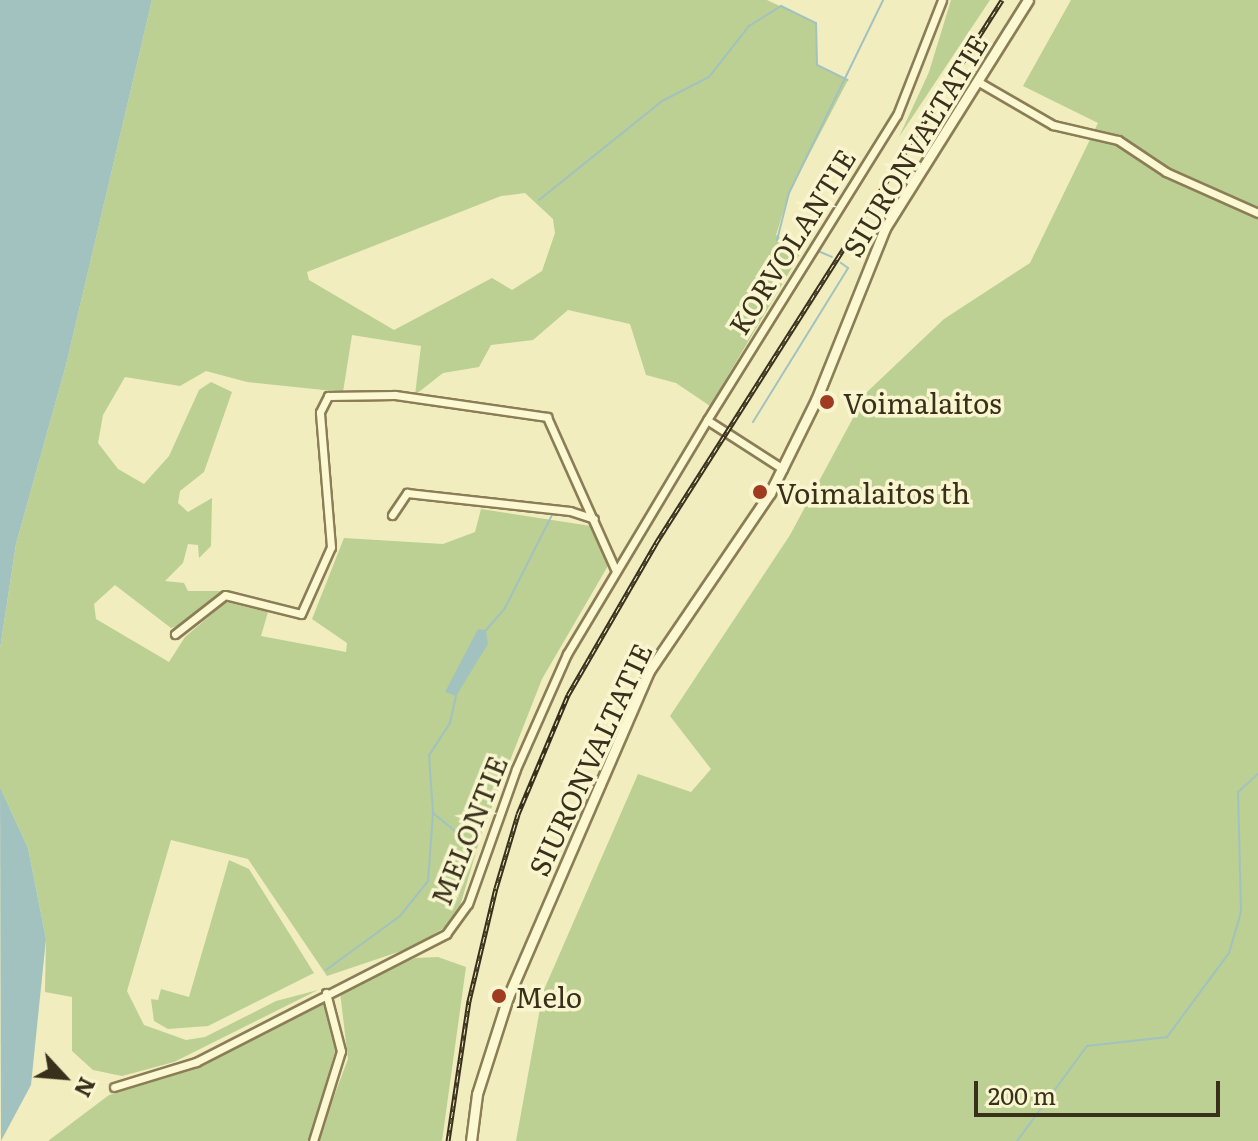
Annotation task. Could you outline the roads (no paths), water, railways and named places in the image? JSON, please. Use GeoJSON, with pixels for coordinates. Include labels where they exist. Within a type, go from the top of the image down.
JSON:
{"type":"FeatureCollection","features":[{"type":"Feature","properties":{"kind":"street","name":"KORVOLANTIE"},"geometry":{"type":"LineString","coordinates":[[707,420],[897,115],[942,0]]}},
{"type":"Feature","properties":{"kind":"street","name":"SIURONVALTATIE"},"geometry":{"type":"LineString","coordinates":[[471,1141],[477,1094],[508,997],[649,671],[783,469],[885,228],[1028,0]]}},
{"type":"Feature","properties":{"kind":"street"},"geometry":{"type":"LineString","coordinates":[[977,81],[1053,125],[1118,140],[1166,172],[1258,213]]}},
{"type":"Feature","properties":{"kind":"street"},"geometry":{"type":"LineString","coordinates":[[175,634],[225,595],[301,614],[331,547],[320,412],[328,396],[395,395],[547,417],[615,569]]}},
{"type":"Feature","properties":{"kind":"street"},"geometry":{"type":"LineString","coordinates":[[707,420],[783,469]]}},
{"type":"Feature","properties":{"kind":"street","name":"MELONTIE"},"geometry":{"type":"LineString","coordinates":[[114,1087],[196,1062],[326,993],[422,951],[458,921],[537,716],[615,569],[707,420]]}},
{"type":"Feature","properties":{"kind":"street"},"geometry":{"type":"LineString","coordinates":[[392,515],[407,493],[570,511],[594,519]]}},
{"type":"Feature","properties":{"kind":"street"},"geometry":{"type":"LineString","coordinates":[[313,1141],[341,1051],[326,993]]}},
{"type":"Feature","properties":{"kind":"water"},"geometry":{"type":"Polygon","coordinates":[[[0,0],[152,0],[66,365],[16,544],[0,649],[0,0]]]}},
{"type":"Feature","properties":{"kind":"water"},"geometry":{"type":"Polygon","coordinates":[[[478,629],[486,630],[488,644],[456,696],[445,692],[478,629]]]}},
{"type":"Feature","properties":{"kind":"water"},"geometry":{"type":"Polygon","coordinates":[[[0,787],[28,848],[46,939],[31,1085],[1,1141],[0,787]]]}},
{"type":"Feature","properties":{"kind":"waterway"},"geometry":{"type":"LineString","coordinates":[[803,249],[777,240],[789,193],[883,0]]}},
{"type":"Feature","properties":{"kind":"waterway"},"geometry":{"type":"LineString","coordinates":[[539,200],[662,101],[709,77],[749,26],[781,6],[816,23],[817,65],[848,80]]}},
{"type":"Feature","properties":{"kind":"waterway"},"geometry":{"type":"LineString","coordinates":[[818,251],[832,257]]}},
{"type":"Feature","properties":{"kind":"waterway"},"geometry":{"type":"LineString","coordinates":[[753,422],[848,268],[841,263]]}},
{"type":"Feature","properties":{"kind":"waterway"},"geometry":{"type":"LineString","coordinates":[[486,630],[505,608],[552,515]]}},
{"type":"Feature","properties":{"kind":"waterway"},"geometry":{"type":"LineString","coordinates":[[456,696],[450,723],[429,755],[433,813],[472,845]]}},
{"type":"Feature","properties":{"kind":"waterway"},"geometry":{"type":"LineString","coordinates":[[1017,1141],[1087,1046],[1167,1037],[1229,953],[1241,912],[1238,792],[1258,774]]}},
{"type":"Feature","properties":{"kind":"waterway"},"geometry":{"type":"LineString","coordinates":[[326,970],[400,916],[428,881],[433,813]]}},
{"type":"Feature","properties":{"kind":"railway"},"geometry":{"type":"LineString","coordinates":[[448,1141],[469,1001],[496,888],[518,814],[568,695],[656,543],[1002,0]]}},
{"type":"Feature","properties":{"kind":"place","name":"Voimalaitos"},"geometry":{"type":"Point","coordinates":[827,402]}},
{"type":"Feature","properties":{"kind":"place","name":"Voimalaitos th"},"geometry":{"type":"Point","coordinates":[760,492]}},
{"type":"Feature","properties":{"kind":"place","name":"Melo"},"geometry":{"type":"Point","coordinates":[499,996]}}]}
